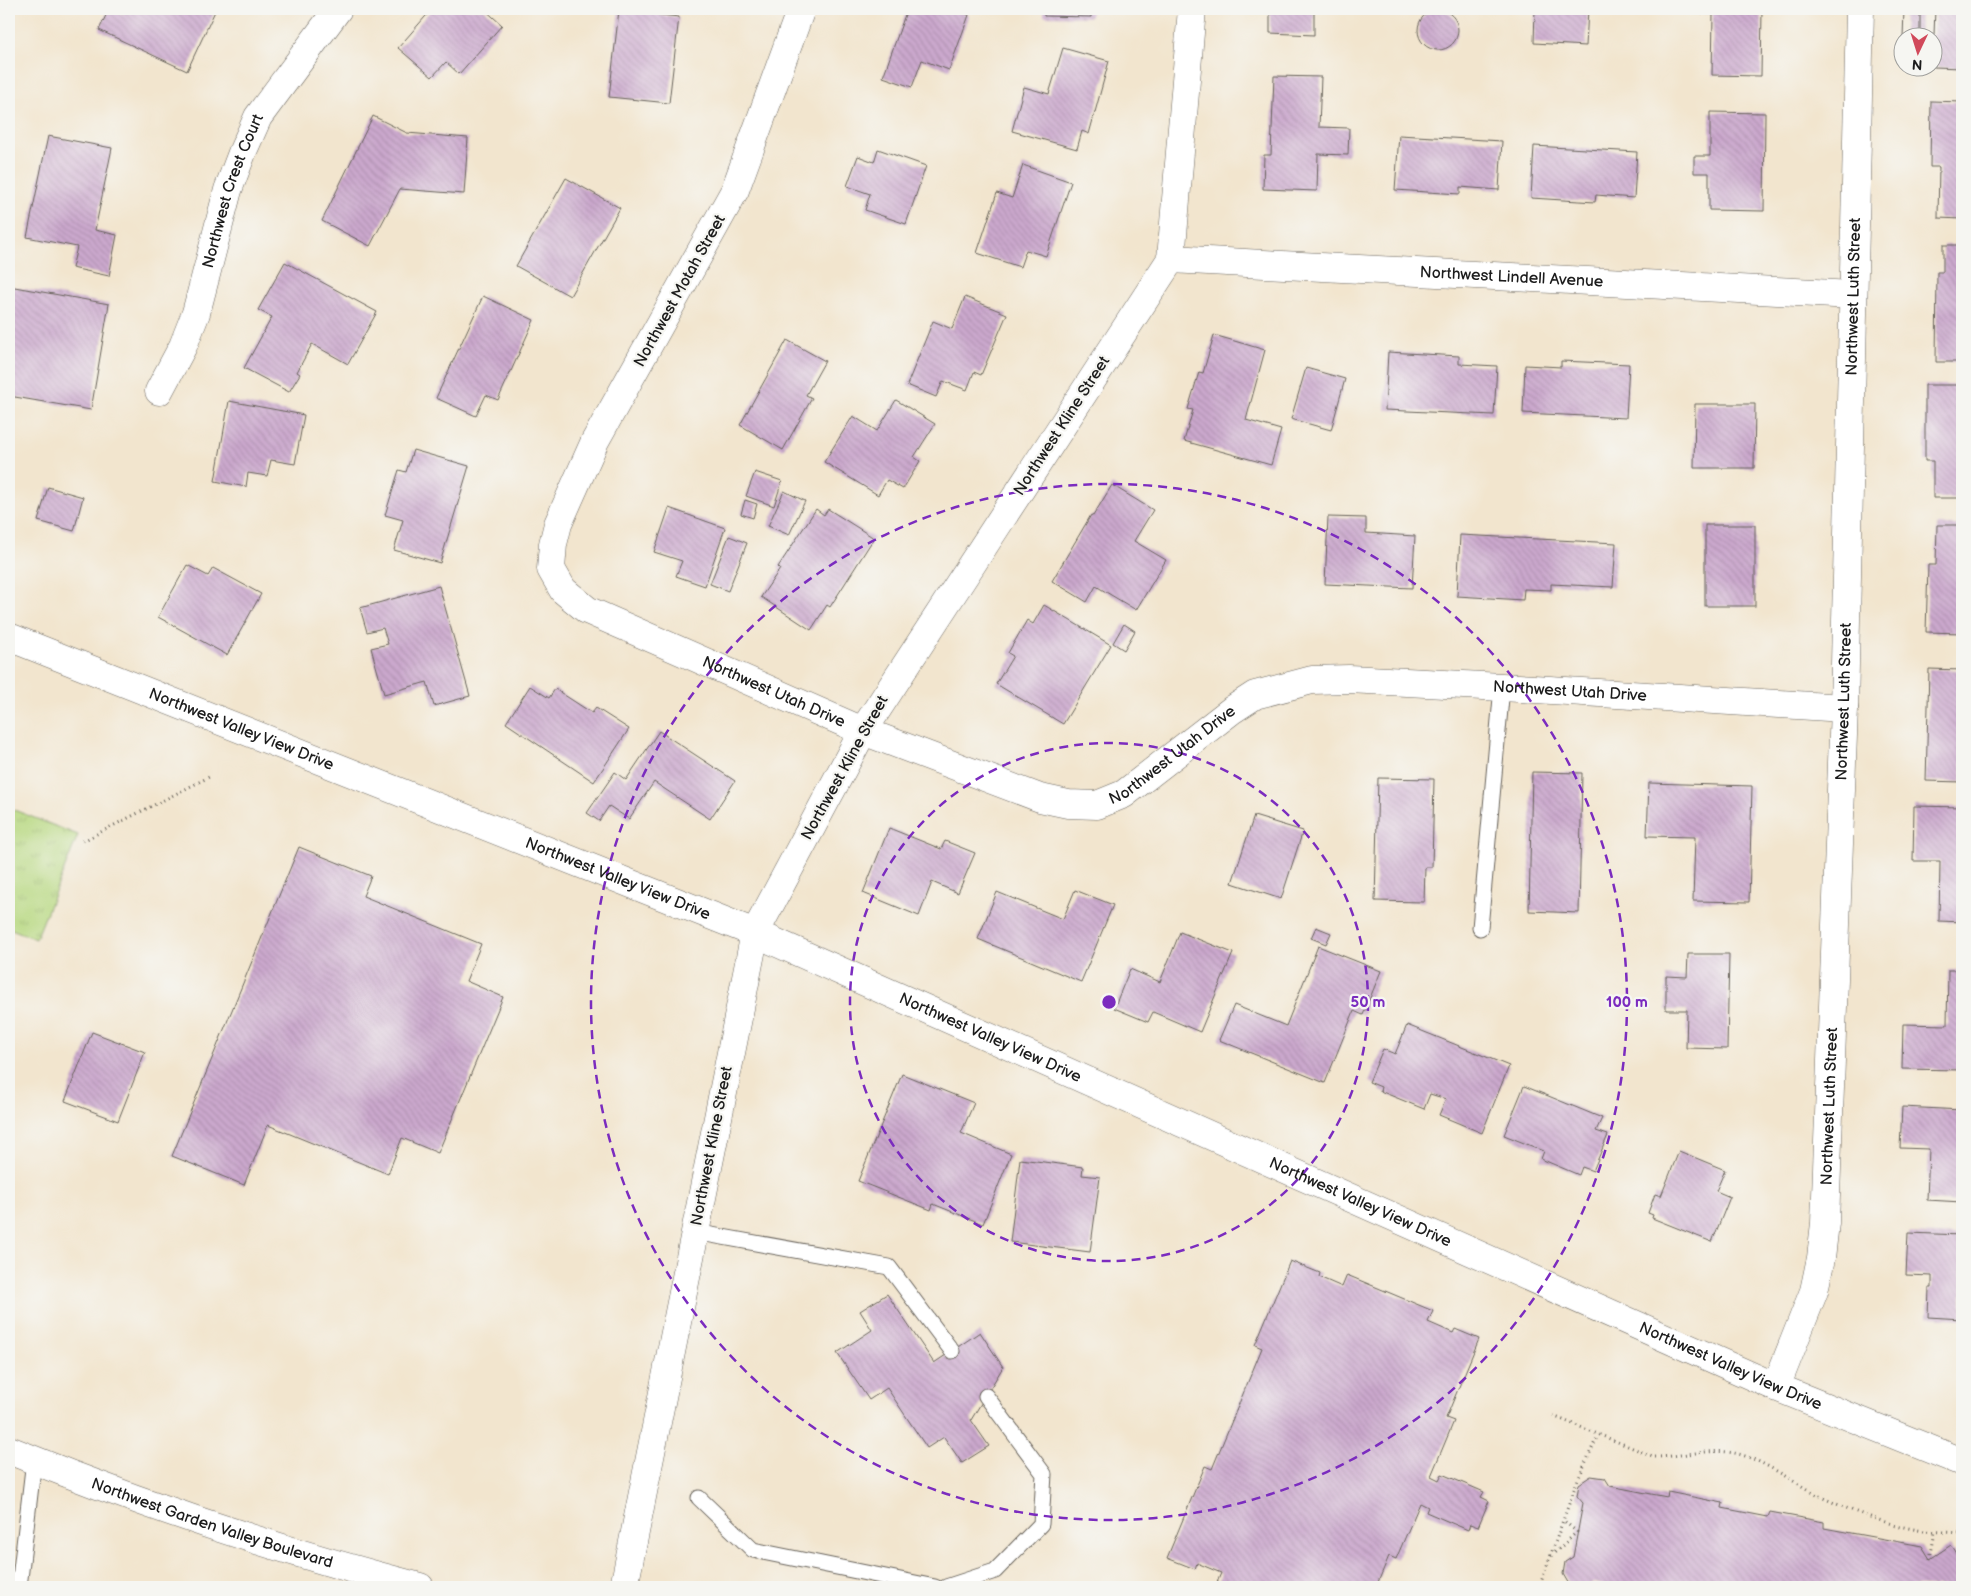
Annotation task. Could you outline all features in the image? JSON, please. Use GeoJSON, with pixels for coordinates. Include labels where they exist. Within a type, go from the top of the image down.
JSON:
{"type":"FeatureCollection","features":[{"type":"Feature","properties":{"kind":"street","name":"Northwest Crest Court"},"geometry":{"type":"LineString","coordinates":[[159,391],[183,346],[196,313],[228,190],[258,117],[338,9]]}},
{"type":"Feature","properties":{"kind":"street","name":"Northwest Motah Street"},"geometry":{"type":"LineString","coordinates":[[551,569],[553,544],[558,524],[595,441],[735,190],[801,9]]}},
{"type":"Feature","properties":{"kind":"street","name":"Northwest Kline Street"},"geometry":{"type":"LineString","coordinates":[[624,1587],[755,933],[863,731],[1171,259],[1192,9]]}},
{"type":"Feature","properties":{"kind":"street","name":"Northwest Luth Street"},"geometry":{"type":"LineString","coordinates":[[1776,1387],[1814,1291],[1821,1258],[1825,1223],[1844,708],[1860,9]]}},
{"type":"Feature","properties":{"kind":"street","name":"Northwest Lindell Avenue"},"geometry":{"type":"LineString","coordinates":[[1171,259],[1853,296]]}},
{"type":"Feature","properties":{"kind":"street","name":"Northwest Utah Drive"},"geometry":{"type":"LineString","coordinates":[[551,569],[563,590],[587,610],[863,731],[1040,798],[1068,804],[1097,805],[1124,794],[1232,710],[1255,695],[1312,680],[1349,679],[1502,687],[1844,708]]}},
{"type":"Feature","properties":{"kind":"street","name":"Northwest Valley View Drive"},"geometry":{"type":"LineString","coordinates":[[9,637],[755,933],[1776,1387],[1962,1462]]}},
{"type":"Feature","properties":{"kind":"street","name":"Northwest Garden Valley Boulevard"},"geometry":{"type":"LineString","coordinates":[[9,1450],[147,1503],[271,1545],[420,1587]]}},
{"type":"Feature","properties":{"kind":"lane"},"geometry":{"type":"LineString","coordinates":[[1480,928],[1502,687]]}},
{"type":"Feature","properties":{"kind":"lane"},"geometry":{"type":"LineString","coordinates":[[695,1232],[889,1267],[952,1351]]}},
{"type":"Feature","properties":{"kind":"lane"},"geometry":{"type":"LineString","coordinates":[[946,1587],[995,1571],[1041,1524],[1044,1474],[986,1396]]}},
{"type":"Feature","properties":{"kind":"lane"},"geometry":{"type":"LineString","coordinates":[[19,1587],[34,1460]]}},
{"type":"Feature","properties":{"kind":"lane"},"geometry":{"type":"LineString","coordinates":[[699,1498],[753,1550],[935,1587]]}},
{"type":"Feature","properties":{"kind":"path"},"geometry":{"type":"LineString","coordinates":[[83,841],[209,777]]}},
{"type":"Feature","properties":{"kind":"path"},"geometry":{"type":"LineString","coordinates":[[1553,1416],[1655,1457],[1671,1457],[1720,1450],[1737,1454],[1770,1468],[1828,1501],[1878,1520],[1935,1532],[1962,1533]]}},
{"type":"Feature","properties":{"kind":"path"},"geometry":{"type":"LineString","coordinates":[[1549,1587],[1540,1586],[1576,1484],[1598,1434]]}},
{"type":"Feature","properties":{"kind":"path"},"geometry":{"type":"LineString","coordinates":[[1550,1557],[1577,1532],[1563,1520]]}},
{"type":"Feature","properties":{"kind":"path"},"geometry":{"type":"LineString","coordinates":[[1930,1559],[1935,1532]]}},
{"type":"Feature","properties":{"kind":"green space"},"geometry":{"type":"Polygon","coordinates":[[[9,808],[78,835],[36,939],[9,928],[9,808]]]}},
{"type":"Feature","properties":{"kind":"building"},"geometry":{"type":"Polygon","coordinates":[[[109,9],[123,14],[125,9],[216,9],[187,71],[99,30],[109,9]]]}},
{"type":"Feature","properties":{"kind":"building"},"geometry":{"type":"Polygon","coordinates":[[[432,9],[484,9],[502,25],[459,74],[446,62],[432,77],[398,48],[432,9]]]}},
{"type":"Feature","properties":{"kind":"building"},"geometry":{"type":"Polygon","coordinates":[[[907,9],[952,9],[969,15],[949,70],[922,60],[912,87],[883,77],[907,9]]]}},
{"type":"Feature","properties":{"kind":"building"},"geometry":{"type":"Polygon","coordinates":[[[1044,9],[1091,9],[1091,17],[1044,16],[1044,9]]]}},
{"type":"Feature","properties":{"kind":"building"},"geometry":{"type":"Polygon","coordinates":[[[1270,9],[1314,9],[1314,35],[1270,33],[1270,9]]]}},
{"type":"Feature","properties":{"kind":"building"},"geometry":{"type":"Polygon","coordinates":[[[1535,9],[1588,9],[1586,46],[1534,43],[1535,9]]]}},
{"type":"Feature","properties":{"kind":"building"},"geometry":{"type":"Polygon","coordinates":[[[1686,9],[1762,9],[1761,76],[1712,75],[1713,14],[1686,13],[1686,9]]]}},
{"type":"Feature","properties":{"kind":"building"},"geometry":{"type":"Polygon","coordinates":[[[1904,9],[1920,9],[1920,28],[1903,28],[1904,9]]]}},
{"type":"Feature","properties":{"kind":"building"},"geometry":{"type":"Polygon","coordinates":[[[1935,9],[1962,9],[1962,68],[1944,67],[1944,28],[1934,28],[1935,9]]]}},
{"type":"Feature","properties":{"kind":"building"},"geometry":{"type":"Polygon","coordinates":[[[619,10],[679,17],[669,103],[609,97],[619,10]]]}},
{"type":"Feature","properties":{"kind":"building"},"geometry":{"type":"Polygon","coordinates":[[[1434,10],[1442,10],[1449,13],[1455,19],[1458,30],[1455,41],[1449,47],[1442,50],[1434,50],[1427,47],[1421,41],[1418,34],[1418,26],[1421,19],[1427,13],[1434,10]]]}},
{"type":"Feature","properties":{"kind":"building"},"geometry":{"type":"Polygon","coordinates":[[[1063,48],[1109,61],[1089,134],[1082,131],[1077,149],[1012,131],[1024,87],[1049,94],[1063,48]]]}},
{"type":"Feature","properties":{"kind":"building"},"geometry":{"type":"Polygon","coordinates":[[[1274,76],[1321,77],[1319,127],[1349,128],[1348,155],[1318,154],[1317,191],[1263,189],[1264,155],[1271,155],[1274,76]]]}},
{"type":"Feature","properties":{"kind":"building"},"geometry":{"type":"Polygon","coordinates":[[[1931,101],[1962,102],[1962,219],[1938,218],[1939,167],[1930,167],[1931,101]]]}},
{"type":"Feature","properties":{"kind":"building"},"geometry":{"type":"Polygon","coordinates":[[[1710,112],[1765,113],[1764,211],[1709,210],[1709,173],[1694,173],[1694,156],[1710,156],[1710,112]]]}},
{"type":"Feature","properties":{"kind":"building"},"geometry":{"type":"Polygon","coordinates":[[[373,116],[407,133],[468,138],[464,194],[400,189],[370,246],[322,221],[373,116]]]}},
{"type":"Feature","properties":{"kind":"building"},"geometry":{"type":"Polygon","coordinates":[[[1399,135],[1502,141],[1499,190],[1460,187],[1460,194],[1395,190],[1399,135]]]}},
{"type":"Feature","properties":{"kind":"building"},"geometry":{"type":"Polygon","coordinates":[[[48,136],[112,148],[95,230],[117,235],[109,276],[72,268],[77,247],[27,237],[48,136]]]}},
{"type":"Feature","properties":{"kind":"building"},"geometry":{"type":"Polygon","coordinates":[[[1534,146],[1637,152],[1634,198],[1596,195],[1595,202],[1531,198],[1534,146]]]}},
{"type":"Feature","properties":{"kind":"building"},"geometry":{"type":"Polygon","coordinates":[[[878,149],[926,166],[906,224],[865,210],[870,194],[847,186],[858,156],[874,162],[878,149]]]}},
{"type":"Feature","properties":{"kind":"building"},"geometry":{"type":"Polygon","coordinates":[[[1023,165],[1071,182],[1046,256],[1026,250],[1020,267],[977,253],[997,193],[1012,198],[1023,165]]]}},
{"type":"Feature","properties":{"kind":"building"},"geometry":{"type":"Polygon","coordinates":[[[566,178],[620,208],[570,296],[516,266],[566,178]]]}},
{"type":"Feature","properties":{"kind":"building"},"geometry":{"type":"Polygon","coordinates":[[[1943,245],[1962,245],[1962,362],[1936,362],[1937,272],[1943,272],[1943,245]]]}},
{"type":"Feature","properties":{"kind":"building"},"geometry":{"type":"Polygon","coordinates":[[[285,262],[377,312],[348,364],[312,344],[297,372],[300,374],[289,392],[244,368],[272,317],[258,310],[285,262]]]}},
{"type":"Feature","properties":{"kind":"building"},"geometry":{"type":"Polygon","coordinates":[[[9,286],[109,304],[91,410],[9,396],[9,286]]]}},
{"type":"Feature","properties":{"kind":"building"},"geometry":{"type":"Polygon","coordinates":[[[483,296],[534,320],[498,400],[486,395],[476,416],[436,398],[483,296]]]}},
{"type":"Feature","properties":{"kind":"building"},"geometry":{"type":"Polygon","coordinates":[[[965,297],[1007,314],[981,375],[974,372],[967,390],[943,381],[936,397],[907,385],[933,321],[952,329],[965,297]]]}},
{"type":"Feature","properties":{"kind":"building"},"geometry":{"type":"Polygon","coordinates":[[[1214,335],[1265,350],[1246,420],[1281,430],[1271,465],[1184,441],[1193,410],[1188,409],[1199,372],[1203,373],[1214,335]]]}},
{"type":"Feature","properties":{"kind":"building"},"geometry":{"type":"Polygon","coordinates":[[[787,340],[825,361],[806,395],[812,398],[783,450],[740,425],[787,340]]]}},
{"type":"Feature","properties":{"kind":"building"},"geometry":{"type":"Polygon","coordinates":[[[1388,352],[1459,356],[1459,364],[1497,366],[1494,415],[1385,410],[1388,352]]]}},
{"type":"Feature","properties":{"kind":"building"},"geometry":{"type":"Polygon","coordinates":[[[1561,361],[1629,364],[1626,418],[1523,413],[1525,365],[1561,367],[1561,361]]]}},
{"type":"Feature","properties":{"kind":"building"},"geometry":{"type":"Polygon","coordinates":[[[1306,368],[1345,379],[1331,430],[1291,419],[1306,368]]]}},
{"type":"Feature","properties":{"kind":"building"},"geometry":{"type":"Polygon","coordinates":[[[1925,385],[1962,385],[1962,498],[1933,498],[1933,461],[1925,461],[1925,385]]]}},
{"type":"Feature","properties":{"kind":"building"},"geometry":{"type":"Polygon","coordinates":[[[896,400],[935,424],[914,457],[920,461],[903,489],[887,480],[878,495],[824,462],[853,416],[877,431],[896,400]]]}},
{"type":"Feature","properties":{"kind":"building"},"geometry":{"type":"Polygon","coordinates":[[[229,401],[304,415],[295,464],[271,460],[267,476],[248,473],[246,487],[215,481],[229,401]]]}},
{"type":"Feature","properties":{"kind":"building"},"geometry":{"type":"Polygon","coordinates":[[[1695,404],[1755,404],[1754,468],[1694,468],[1695,404]]]}},
{"type":"Feature","properties":{"kind":"building"},"geometry":{"type":"Polygon","coordinates":[[[413,450],[469,466],[440,563],[394,550],[403,520],[385,515],[399,470],[406,472],[413,450]]]}},
{"type":"Feature","properties":{"kind":"building"},"geometry":{"type":"Polygon","coordinates":[[[755,472],[782,481],[774,506],[746,496],[755,472]]]}},
{"type":"Feature","properties":{"kind":"building"},"geometry":{"type":"Polygon","coordinates":[[[1112,485],[1153,510],[1134,541],[1166,560],[1136,610],[1096,586],[1087,602],[1052,581],[1091,515],[1093,516],[1112,485]]]}},
{"type":"Feature","properties":{"kind":"building"},"geometry":{"type":"Polygon","coordinates":[[[48,487],[83,497],[74,531],[38,521],[48,487]]]}},
{"type":"Feature","properties":{"kind":"building"},"geometry":{"type":"Polygon","coordinates":[[[784,491],[805,501],[789,535],[768,526],[784,491]]]}},
{"type":"Feature","properties":{"kind":"building"},"geometry":{"type":"Polygon","coordinates":[[[745,500],[757,504],[753,518],[741,514],[745,500]]]}},
{"type":"Feature","properties":{"kind":"building"},"geometry":{"type":"Polygon","coordinates":[[[669,508],[725,528],[705,586],[676,576],[682,561],[654,552],[669,508]]]}},
{"type":"Feature","properties":{"kind":"building"},"geometry":{"type":"Polygon","coordinates":[[[816,509],[824,515],[828,509],[874,538],[830,607],[827,605],[811,630],[761,597],[816,509]]]}},
{"type":"Feature","properties":{"kind":"building"},"geometry":{"type":"Polygon","coordinates":[[[1328,517],[1366,518],[1366,533],[1415,536],[1412,588],[1325,584],[1328,517]]]}},
{"type":"Feature","properties":{"kind":"building"},"geometry":{"type":"Polygon","coordinates":[[[1705,525],[1755,525],[1755,606],[1705,606],[1705,525]]]}},
{"type":"Feature","properties":{"kind":"building"},"geometry":{"type":"Polygon","coordinates":[[[1937,525],[1962,525],[1962,633],[1926,632],[1928,565],[1936,565],[1937,525]]]}},
{"type":"Feature","properties":{"kind":"building"},"geometry":{"type":"Polygon","coordinates":[[[1460,535],[1616,543],[1613,587],[1551,584],[1551,590],[1524,589],[1523,600],[1457,596],[1460,535]]]}},
{"type":"Feature","properties":{"kind":"building"},"geometry":{"type":"Polygon","coordinates":[[[729,536],[747,543],[728,591],[710,584],[729,536]]]}},
{"type":"Feature","properties":{"kind":"building"},"geometry":{"type":"Polygon","coordinates":[[[187,565],[208,576],[213,568],[261,594],[227,655],[158,617],[187,565]]]}},
{"type":"Feature","properties":{"kind":"building"},"geometry":{"type":"Polygon","coordinates":[[[439,586],[470,696],[434,706],[427,682],[384,694],[371,648],[388,644],[383,628],[367,632],[360,608],[439,586]]]}},
{"type":"Feature","properties":{"kind":"building"},"geometry":{"type":"Polygon","coordinates":[[[1044,605],[1111,645],[1063,724],[996,684],[1013,656],[1008,653],[1027,620],[1033,624],[1044,605]]]}},
{"type":"Feature","properties":{"kind":"building"},"geometry":{"type":"Polygon","coordinates":[[[1124,624],[1135,631],[1124,650],[1113,643],[1124,624]]]}},
{"type":"Feature","properties":{"kind":"building"},"geometry":{"type":"Polygon","coordinates":[[[1929,669],[1962,670],[1962,782],[1926,781],[1929,669]]]}},
{"type":"Feature","properties":{"kind":"building"},"geometry":{"type":"Polygon","coordinates":[[[530,686],[549,698],[555,689],[592,713],[596,708],[629,729],[594,782],[506,723],[530,686]]]}},
{"type":"Feature","properties":{"kind":"building"},"geometry":{"type":"Polygon","coordinates":[[[659,731],[735,781],[710,819],[654,782],[629,819],[609,806],[599,821],[587,813],[615,772],[626,780],[659,731]]]}},
{"type":"Feature","properties":{"kind":"building"},"geometry":{"type":"Polygon","coordinates":[[[1532,772],[1582,773],[1579,913],[1529,911],[1532,772]]]}},
{"type":"Feature","properties":{"kind":"building"},"geometry":{"type":"Polygon","coordinates":[[[1378,778],[1434,779],[1432,867],[1425,867],[1424,902],[1375,901],[1378,778]]]}},
{"type":"Feature","properties":{"kind":"building"},"geometry":{"type":"Polygon","coordinates":[[[1649,783],[1752,786],[1749,902],[1693,901],[1695,837],[1647,836],[1649,783]]]}},
{"type":"Feature","properties":{"kind":"building"},"geometry":{"type":"Polygon","coordinates":[[[1914,806],[1962,807],[1962,922],[1939,921],[1940,861],[1913,861],[1914,806]]]}},
{"type":"Feature","properties":{"kind":"building"},"geometry":{"type":"Polygon","coordinates":[[[1254,816],[1303,831],[1281,899],[1232,883],[1254,816]]]}},
{"type":"Feature","properties":{"kind":"building"},"geometry":{"type":"Polygon","coordinates":[[[889,828],[941,849],[945,841],[975,853],[958,893],[932,882],[919,916],[863,893],[889,828]]]}},
{"type":"Feature","properties":{"kind":"building"},"geometry":{"type":"Polygon","coordinates":[[[299,847],[371,876],[363,896],[481,944],[466,981],[503,997],[438,1153],[402,1138],[388,1174],[268,1125],[244,1185],[172,1156],[299,847]]]}},
{"type":"Feature","properties":{"kind":"building"},"geometry":{"type":"Polygon","coordinates":[[[1075,890],[1113,905],[1081,982],[978,939],[997,892],[1063,919],[1075,890]]]}},
{"type":"Feature","properties":{"kind":"building"},"geometry":{"type":"Polygon","coordinates":[[[1316,927],[1331,933],[1326,944],[1311,938],[1316,927]]]}},
{"type":"Feature","properties":{"kind":"building"},"geometry":{"type":"Polygon","coordinates":[[[1180,932],[1233,953],[1200,1032],[1153,1012],[1148,1022],[1114,1008],[1130,969],[1160,982],[1180,932]]]}},
{"type":"Feature","properties":{"kind":"building"},"geometry":{"type":"Polygon","coordinates":[[[1318,946],[1381,971],[1363,1015],[1354,1011],[1325,1083],[1219,1040],[1234,1005],[1286,1026],[1318,946]]]}},
{"type":"Feature","properties":{"kind":"building"},"geometry":{"type":"Polygon","coordinates":[[[1688,954],[1729,954],[1727,1049],[1686,1048],[1687,1010],[1666,1010],[1666,976],[1687,977],[1688,954]]]}},
{"type":"Feature","properties":{"kind":"building"},"geometry":{"type":"Polygon","coordinates":[[[1948,970],[1962,970],[1962,1070],[1902,1069],[1903,1024],[1947,1025],[1948,970]]]}},
{"type":"Feature","properties":{"kind":"building"},"geometry":{"type":"Polygon","coordinates":[[[1407,1025],[1509,1066],[1482,1133],[1439,1115],[1446,1099],[1430,1094],[1424,1109],[1380,1091],[1381,1087],[1369,1082],[1383,1049],[1395,1054],[1407,1025]]]}},
{"type":"Feature","properties":{"kind":"building"},"geometry":{"type":"Polygon","coordinates":[[[92,1032],[145,1052],[118,1121],[65,1101],[92,1032]]]}},
{"type":"Feature","properties":{"kind":"building"},"geometry":{"type":"Polygon","coordinates":[[[902,1074],[974,1103],[961,1133],[1011,1154],[983,1224],[933,1204],[931,1210],[858,1181],[902,1074]]]}},
{"type":"Feature","properties":{"kind":"building"},"geometry":{"type":"Polygon","coordinates":[[[1524,1086],[1602,1118],[1596,1131],[1608,1135],[1593,1171],[1582,1167],[1579,1175],[1541,1159],[1544,1151],[1504,1135],[1524,1086]]]}},
{"type":"Feature","properties":{"kind":"building"},"geometry":{"type":"Polygon","coordinates":[[[1902,1107],[1962,1110],[1962,1202],[1927,1200],[1929,1149],[1900,1148],[1902,1107]]]}},
{"type":"Feature","properties":{"kind":"building"},"geometry":{"type":"Polygon","coordinates":[[[1679,1151],[1725,1170],[1716,1191],[1730,1197],[1712,1242],[1652,1218],[1653,1215],[1648,1213],[1655,1194],[1661,1196],[1679,1151]]]}},
{"type":"Feature","properties":{"kind":"building"},"geometry":{"type":"Polygon","coordinates":[[[1020,1159],[1083,1167],[1082,1175],[1100,1177],[1090,1252],[1010,1242],[1020,1159]]]}},
{"type":"Feature","properties":{"kind":"building"},"geometry":{"type":"Polygon","coordinates":[[[1908,1233],[1962,1235],[1962,1319],[1928,1317],[1929,1288],[1932,1288],[1932,1276],[1906,1275],[1908,1233]]]}},
{"type":"Feature","properties":{"kind":"building"},"geometry":{"type":"Polygon","coordinates":[[[1290,1261],[1320,1273],[1319,1277],[1342,1287],[1347,1275],[1433,1311],[1428,1322],[1453,1333],[1455,1329],[1479,1339],[1446,1418],[1454,1421],[1431,1476],[1439,1480],[1442,1474],[1484,1492],[1481,1497],[1489,1501],[1478,1527],[1470,1524],[1468,1530],[1426,1512],[1428,1507],[1420,1503],[1396,1559],[1389,1556],[1376,1587],[1222,1587],[1216,1585],[1221,1573],[1197,1563],[1195,1569],[1167,1558],[1205,1466],[1212,1469],[1262,1348],[1255,1345],[1290,1261]]]}},
{"type":"Feature","properties":{"kind":"building"},"geometry":{"type":"Polygon","coordinates":[[[887,1294],[934,1363],[980,1332],[1003,1367],[971,1420],[989,1446],[962,1463],[944,1437],[927,1448],[887,1388],[869,1400],[837,1353],[872,1330],[860,1311],[887,1294]]]}},
{"type":"Feature","properties":{"kind":"building"},"geometry":{"type":"Polygon","coordinates":[[[1591,1476],[1605,1478],[1610,1486],[1667,1497],[1668,1492],[1723,1503],[1722,1508],[1768,1517],[1770,1512],[1824,1522],[1824,1528],[1922,1546],[1930,1559],[1951,1545],[1962,1560],[1962,1587],[1613,1587],[1593,1583],[1585,1587],[1570,1586],[1563,1574],[1565,1562],[1573,1557],[1583,1503],[1577,1496],[1579,1484],[1591,1476]]]}}]}
